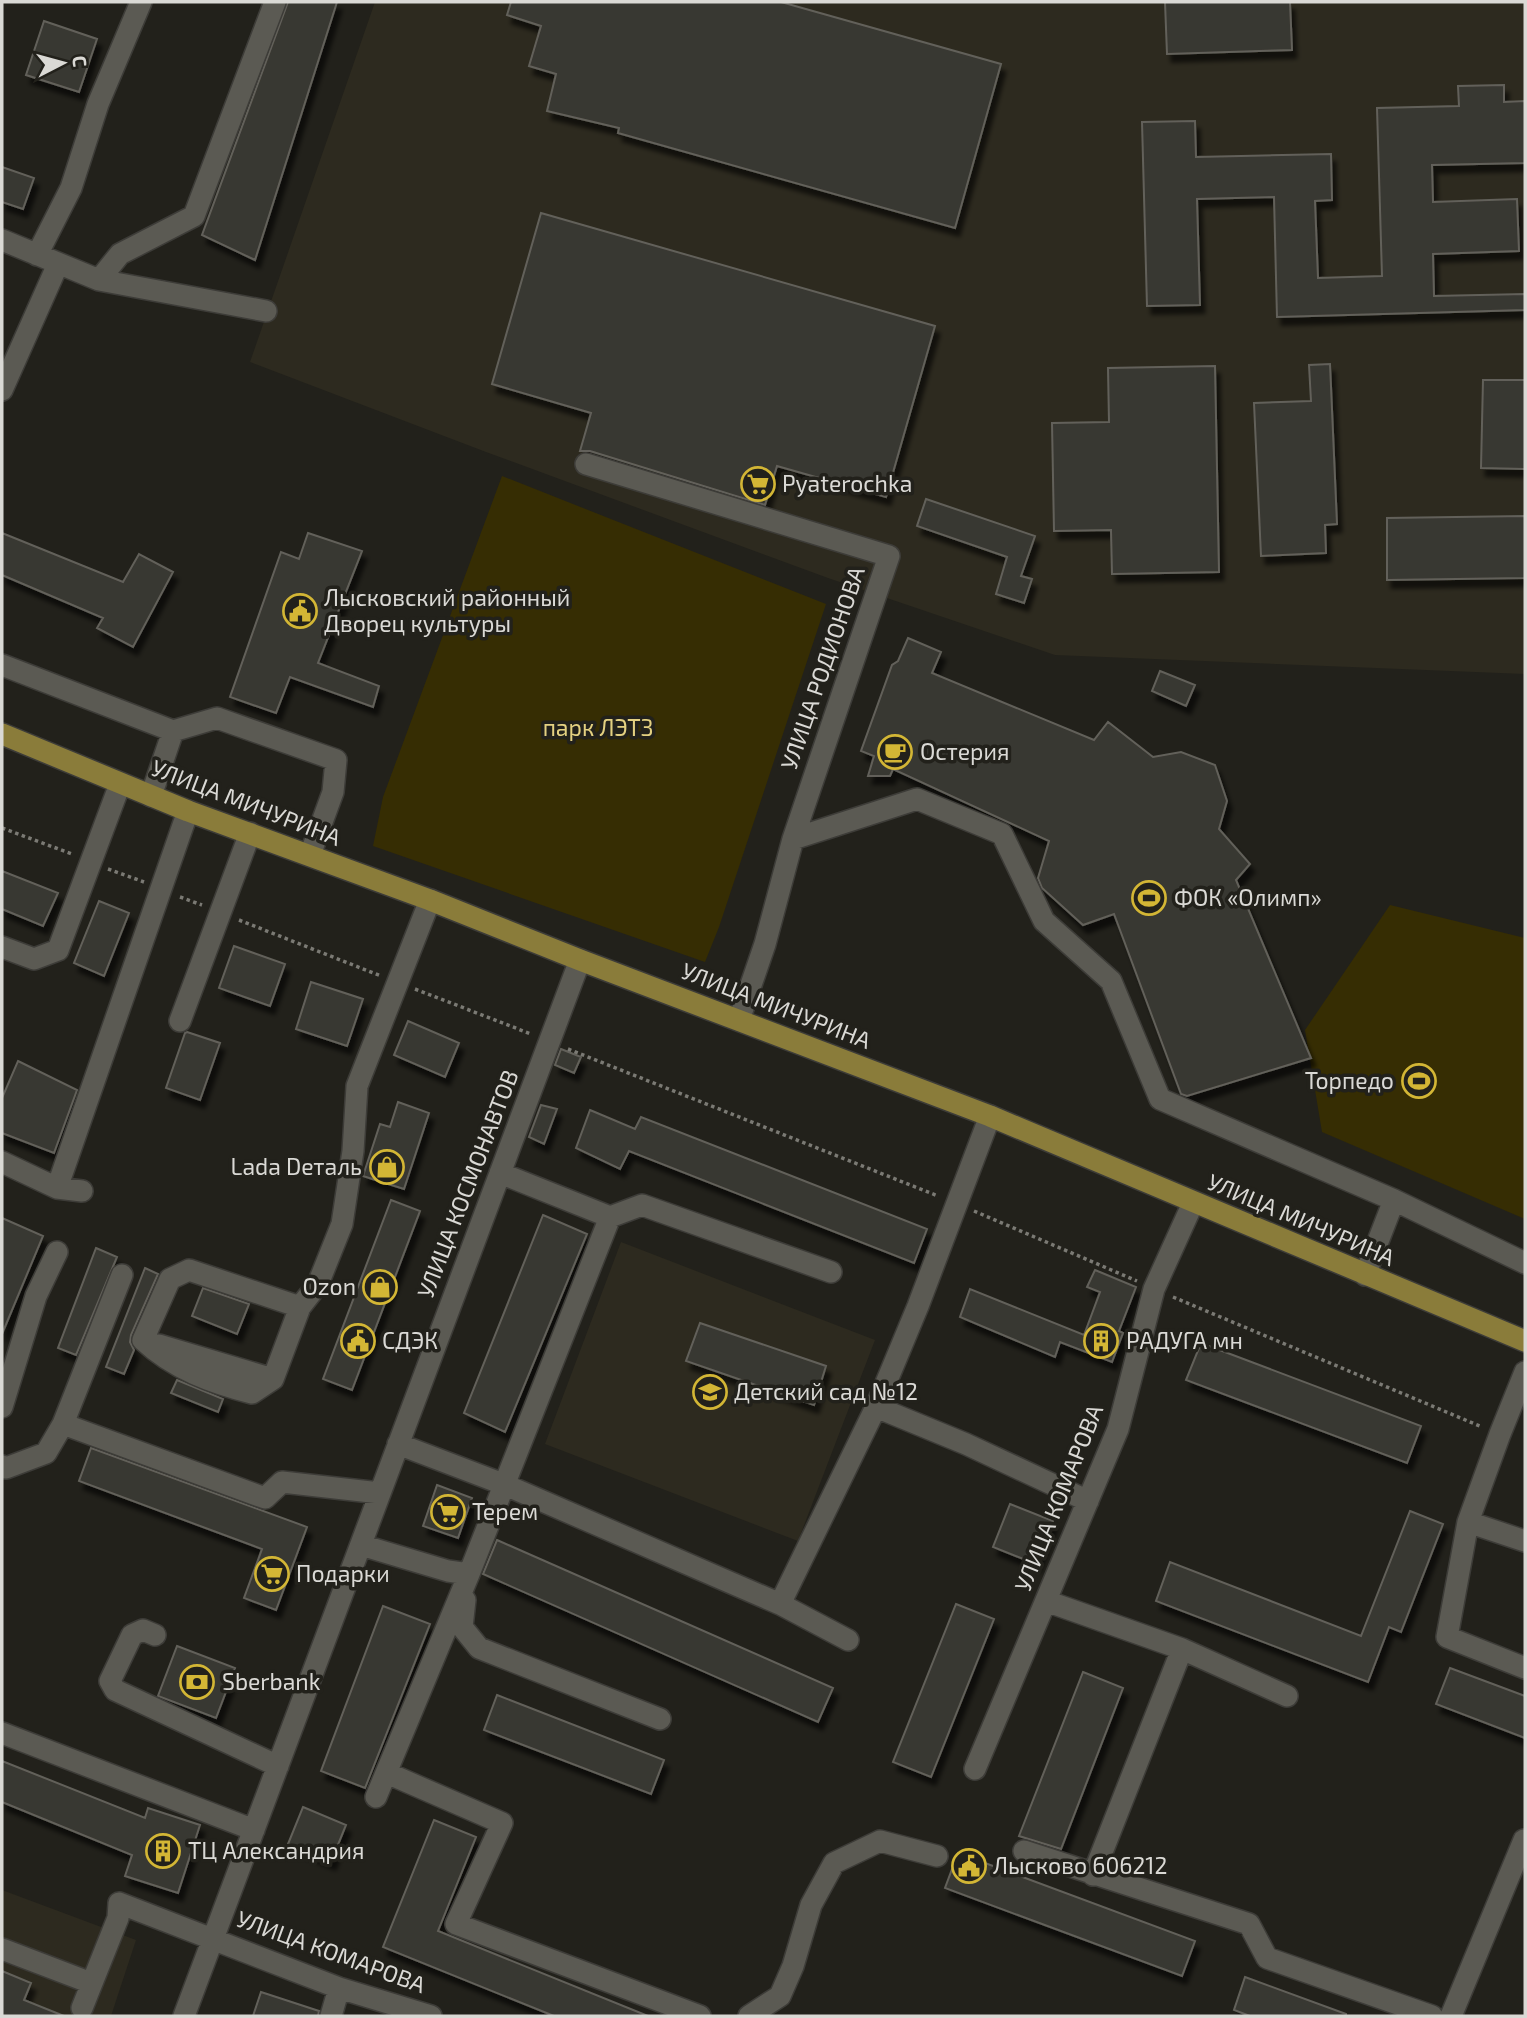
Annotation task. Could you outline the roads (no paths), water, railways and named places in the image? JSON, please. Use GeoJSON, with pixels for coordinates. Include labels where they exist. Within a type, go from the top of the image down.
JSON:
{"type":"FeatureCollection","features":[{"type":"Feature","properties":{"kind":"main road","name":"УЛИЦА МИЧУРИНА"},"geometry":{"type":"LineString","coordinates":[[2,734],[188,811],[430,900],[990,1116],[1525,1341]]}},
{"type":"Feature","properties":{"kind":"street"},"geometry":{"type":"LineString","coordinates":[[37,255],[71,188],[98,104],[141,2]]}},
{"type":"Feature","properties":{"kind":"street"},"geometry":{"type":"LineString","coordinates":[[99,280],[120,254],[194,216],[275,2]]}},
{"type":"Feature","properties":{"kind":"street"},"geometry":{"type":"LineString","coordinates":[[2,240],[99,280],[266,311]]}},
{"type":"Feature","properties":{"kind":"street"},"geometry":{"type":"LineString","coordinates":[[2,390],[58,264]]}},
{"type":"Feature","properties":{"kind":"street","name":"УЛИЦА РОДИОНОВА"},"geometry":{"type":"LineString","coordinates":[[586,464],[889,555],[793,839],[765,944],[739,1020]]}},
{"type":"Feature","properties":{"kind":"street"},"geometry":{"type":"LineString","coordinates":[[2,665],[173,731],[217,718],[336,760],[333,792],[310,855]]}},
{"type":"Feature","properties":{"kind":"street"},"geometry":{"type":"LineString","coordinates":[[151,796],[173,731]]}},
{"type":"Feature","properties":{"kind":"street"},"geometry":{"type":"LineString","coordinates":[[2,947],[34,959],[58,950],[120,784]]}},
{"type":"Feature","properties":{"kind":"street"},"geometry":{"type":"LineString","coordinates":[[793,839],[917,799],[1002,834],[1044,922],[1111,981],[1160,1098],[1394,1200],[1525,1263]]}},
{"type":"Feature","properties":{"kind":"street"},"geometry":{"type":"LineString","coordinates":[[57,1188],[188,811]]}},
{"type":"Feature","properties":{"kind":"street"},"geometry":{"type":"LineString","coordinates":[[180,1021],[250,833]]}},
{"type":"Feature","properties":{"kind":"street"},"geometry":{"type":"LineString","coordinates":[[300,1307],[189,1270],[170,1279],[143,1340],[162,1358],[231,1388],[252,1393],[273,1379],[300,1307],[317,1284],[342,1224],[354,1151],[357,1086],[430,900]]}},
{"type":"Feature","properties":{"kind":"street","name":"УЛИЦА КОСМОНАВТОВ"},"geometry":{"type":"LineString","coordinates":[[184,2016],[580,960]]}},
{"type":"Feature","properties":{"kind":"street"},"geometry":{"type":"LineString","coordinates":[[780,1604],[876,1407],[918,1306],[990,1116]]}},
{"type":"Feature","properties":{"kind":"street"},"geometry":{"type":"LineString","coordinates":[[2,1162],[57,1188],[82,1191]]}},
{"type":"Feature","properties":{"kind":"street"},"geometry":{"type":"LineString","coordinates":[[500,1173],[610,1217],[642,1205],[831,1272]]}},
{"type":"Feature","properties":{"kind":"street"},"geometry":{"type":"LineString","coordinates":[[1365,1275],[1394,1200]]}},
{"type":"Feature","properties":{"kind":"street","name":"УЛИЦА КОМАРОВА"},"geometry":{"type":"LineString","coordinates":[[975,1769],[1118,1429],[1154,1289],[1193,1203]]}},
{"type":"Feature","properties":{"kind":"street"},"geometry":{"type":"LineString","coordinates":[[376,1797],[469,1574],[610,1217]]}},
{"type":"Feature","properties":{"kind":"street"},"geometry":{"type":"LineString","coordinates":[[2,1407],[36,1296],[57,1252]]}},
{"type":"Feature","properties":{"kind":"street"},"geometry":{"type":"LineString","coordinates":[[2,1466],[6,1468],[46,1453],[63,1424],[122,1275]]}},
{"type":"Feature","properties":{"kind":"street"},"geometry":{"type":"LineString","coordinates":[[1525,1372],[1468,1522],[1447,1637],[1525,1668]]}},
{"type":"Feature","properties":{"kind":"street"},"geometry":{"type":"LineString","coordinates":[[876,1407],[966,1444],[1088,1501]]}},
{"type":"Feature","properties":{"kind":"street"},"geometry":{"type":"LineString","coordinates":[[63,1424],[265,1498],[282,1482],[380,1493]]}},
{"type":"Feature","properties":{"kind":"street"},"geometry":{"type":"LineString","coordinates":[[398,1444],[502,1485],[780,1604],[848,1640]]}},
{"type":"Feature","properties":{"kind":"street"},"geometry":{"type":"LineString","coordinates":[[1468,1522],[1525,1541]]}},
{"type":"Feature","properties":{"kind":"street"},"geometry":{"type":"LineString","coordinates":[[361,1545],[448,1571],[469,1574]]}},
{"type":"Feature","properties":{"kind":"street"},"geometry":{"type":"LineString","coordinates":[[469,1574],[462,1628],[479,1648],[660,1719]]}},
{"type":"Feature","properties":{"kind":"street"},"geometry":{"type":"LineString","coordinates":[[1046,1601],[1182,1649],[1287,1696]]}},
{"type":"Feature","properties":{"kind":"street"},"geometry":{"type":"LineString","coordinates":[[155,1635],[143,1630],[132,1635],[110,1681],[115,1690],[278,1766]]}},
{"type":"Feature","properties":{"kind":"street"},"geometry":{"type":"LineString","coordinates":[[1093,1875],[1182,1649]]}},
{"type":"Feature","properties":{"kind":"street"},"geometry":{"type":"LineString","coordinates":[[2,1733],[254,1830]]}},
{"type":"Feature","properties":{"kind":"street"},"geometry":{"type":"LineString","coordinates":[[387,1773],[502,1823],[456,1924],[700,2016]]}},
{"type":"Feature","properties":{"kind":"street"},"geometry":{"type":"LineString","coordinates":[[1451,2016],[1524,1840]]}},
{"type":"Feature","properties":{"kind":"street"},"geometry":{"type":"LineString","coordinates":[[749,2016],[780,1996],[793,1966],[811,1905],[834,1863],[880,1841],[937,1856]]}},
{"type":"Feature","properties":{"kind":"street"},"geometry":{"type":"LineString","coordinates":[[1024,1851],[1248,1924],[1268,1958],[1432,2016]]}},
{"type":"Feature","properties":{"kind":"street","name":"УЛИЦА КОМАРОВА"},"geometry":{"type":"LineString","coordinates":[[91,1983],[118,1918],[119,1903],[339,1988],[431,2016]]}},
{"type":"Feature","properties":{"kind":"street"},"geometry":{"type":"LineString","coordinates":[[2,1948],[91,1983],[82,2008]]}},
{"type":"Feature","properties":{"kind":"street"},"geometry":{"type":"LineString","coordinates":[[331,2016],[339,1988]]}},
{"type":"Feature","properties":{"kind":"place","name":"Pyaterochka"},"geometry":{"type":"Point","coordinates":[758,484]}},
{"type":"Feature","properties":{"kind":"place","name":"Лысковский районный Дворец культуры"},"geometry":{"type":"Point","coordinates":[300,611]}},
{"type":"Feature","properties":{"kind":"place","name":"Остерия"},"geometry":{"type":"Point","coordinates":[895,752]}},
{"type":"Feature","properties":{"kind":"place","name":"ФОК «Олимп»"},"geometry":{"type":"Point","coordinates":[1149,898]}},
{"type":"Feature","properties":{"kind":"place","name":"Торпедо"},"geometry":{"type":"Point","coordinates":[1419,1081]}},
{"type":"Feature","properties":{"kind":"place","name":"Lada Dеталь"},"geometry":{"type":"Point","coordinates":[387,1167]}},
{"type":"Feature","properties":{"kind":"place","name":"Ozon"},"geometry":{"type":"Point","coordinates":[380,1287]}},
{"type":"Feature","properties":{"kind":"place","name":"СДЭК"},"geometry":{"type":"Point","coordinates":[358,1341]}},
{"type":"Feature","properties":{"kind":"place","name":"РАДУГА мн"},"geometry":{"type":"Point","coordinates":[1101,1341]}},
{"type":"Feature","properties":{"kind":"place","name":"Детский сад №12"},"geometry":{"type":"Point","coordinates":[710,1392]}},
{"type":"Feature","properties":{"kind":"place","name":"Терем"},"geometry":{"type":"Point","coordinates":[448,1512]}},
{"type":"Feature","properties":{"kind":"place","name":"Подарки"},"geometry":{"type":"Point","coordinates":[272,1574]}},
{"type":"Feature","properties":{"kind":"place","name":"Sberbank"},"geometry":{"type":"Point","coordinates":[197,1682]}},
{"type":"Feature","properties":{"kind":"place","name":"ТЦ Александрия"},"geometry":{"type":"Point","coordinates":[163,1851]}},
{"type":"Feature","properties":{"kind":"place","name":"Лысково 606212"},"geometry":{"type":"Point","coordinates":[969,1866]}},
{"type":"Feature","properties":{"kind":"park label","name":"парк ЛЭТЗ"},"geometry":{"type":"Point","coordinates":[598,728]}}]}
